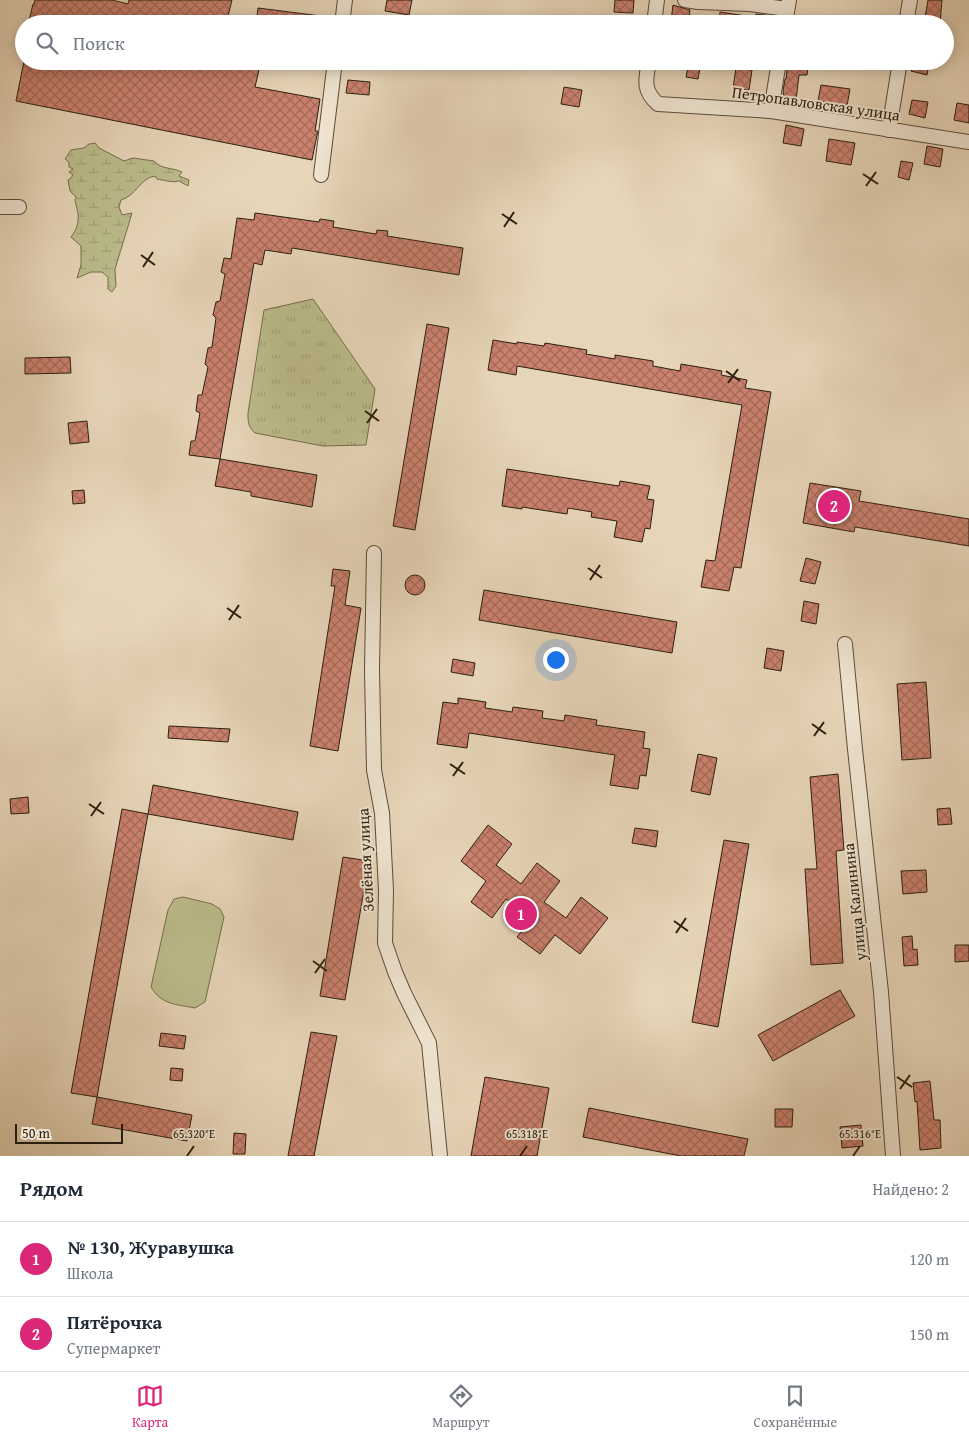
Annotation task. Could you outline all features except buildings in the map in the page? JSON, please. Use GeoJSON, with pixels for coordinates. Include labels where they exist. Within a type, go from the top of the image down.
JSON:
{"type":"FeatureCollection","features":[{"type":"Feature","properties":{"kind":"street"},"geometry":{"type":"LineString","coordinates":[[343,15],[345,0]]}},
{"type":"Feature","properties":{"kind":"street"},"geometry":{"type":"LineString","coordinates":[[655,15],[657,0]]}},
{"type":"Feature","properties":{"kind":"street"},"geometry":{"type":"LineString","coordinates":[[685,0],[788,5]]}},
{"type":"Feature","properties":{"kind":"street"},"geometry":{"type":"LineString","coordinates":[[908,15],[910,0]]}},
{"type":"Feature","properties":{"kind":"street"},"geometry":{"type":"LineString","coordinates":[[321,174],[335,70]]}},
{"type":"Feature","properties":{"kind":"street","name":"Петропавловская улица"},"geometry":{"type":"LineString","coordinates":[[648,70],[646,85],[650,96],[658,104],[771,111],[969,142]]}},
{"type":"Feature","properties":{"kind":"street"},"geometry":{"type":"LineString","coordinates":[[771,111],[778,70]]}},
{"type":"Feature","properties":{"kind":"street"},"geometry":{"type":"LineString","coordinates":[[889,130],[899,70]]}},
{"type":"Feature","properties":{"kind":"street"},"geometry":{"type":"LineString","coordinates":[[0,207],[19,206]]}},
{"type":"Feature","properties":{"kind":"street","name":"Зелёная улица"},"geometry":{"type":"LineString","coordinates":[[374,553],[372,670],[374,770],[382,813],[386,890],[385,943],[404,993],[430,1043],[440,1156]]}},
{"type":"Feature","properties":{"kind":"street","name":"улица Калинина"},"geometry":{"type":"LineString","coordinates":[[845,644],[881,983],[893,1156]]}},
{"type":"Feature","properties":{"kind":"green space"},"geometry":{"type":"Polygon","coordinates":[[[95,143],[99,148],[124,161],[133,158],[154,161],[160,166],[182,172],[179,176],[189,180],[188,186],[179,181],[171,182],[157,179],[155,176],[150,177],[131,195],[121,200],[119,207],[122,215],[132,213],[115,269],[116,286],[112,292],[108,289],[108,277],[102,272],[91,272],[77,278],[81,265],[81,246],[71,237],[77,226],[78,214],[76,197],[70,191],[68,180],[73,175],[69,172],[73,169],[69,167],[69,162],[65,159],[71,150],[84,148],[89,144],[95,143]]]}},
{"type":"Feature","properties":{"kind":"green space"},"geometry":{"type":"Polygon","coordinates":[[[313,299],[375,389],[366,445],[323,446],[255,433],[249,424],[248,413],[264,310],[313,299]]]}},
{"type":"Feature","properties":{"kind":"green space"},"geometry":{"type":"Polygon","coordinates":[[[183,897],[212,904],[220,909],[224,917],[205,1002],[195,1008],[170,1003],[155,993],[151,987],[168,910],[174,899],[183,897]]]}},
{"type":"Feature","properties":{"kind":"place","name":"Пятёрочка"},"geometry":{"type":"Point","coordinates":[834,506]}},
{"type":"Feature","properties":{"kind":"place","name":"№ 130, Журавушка"},"geometry":{"type":"Point","coordinates":[521,914]}}]}
